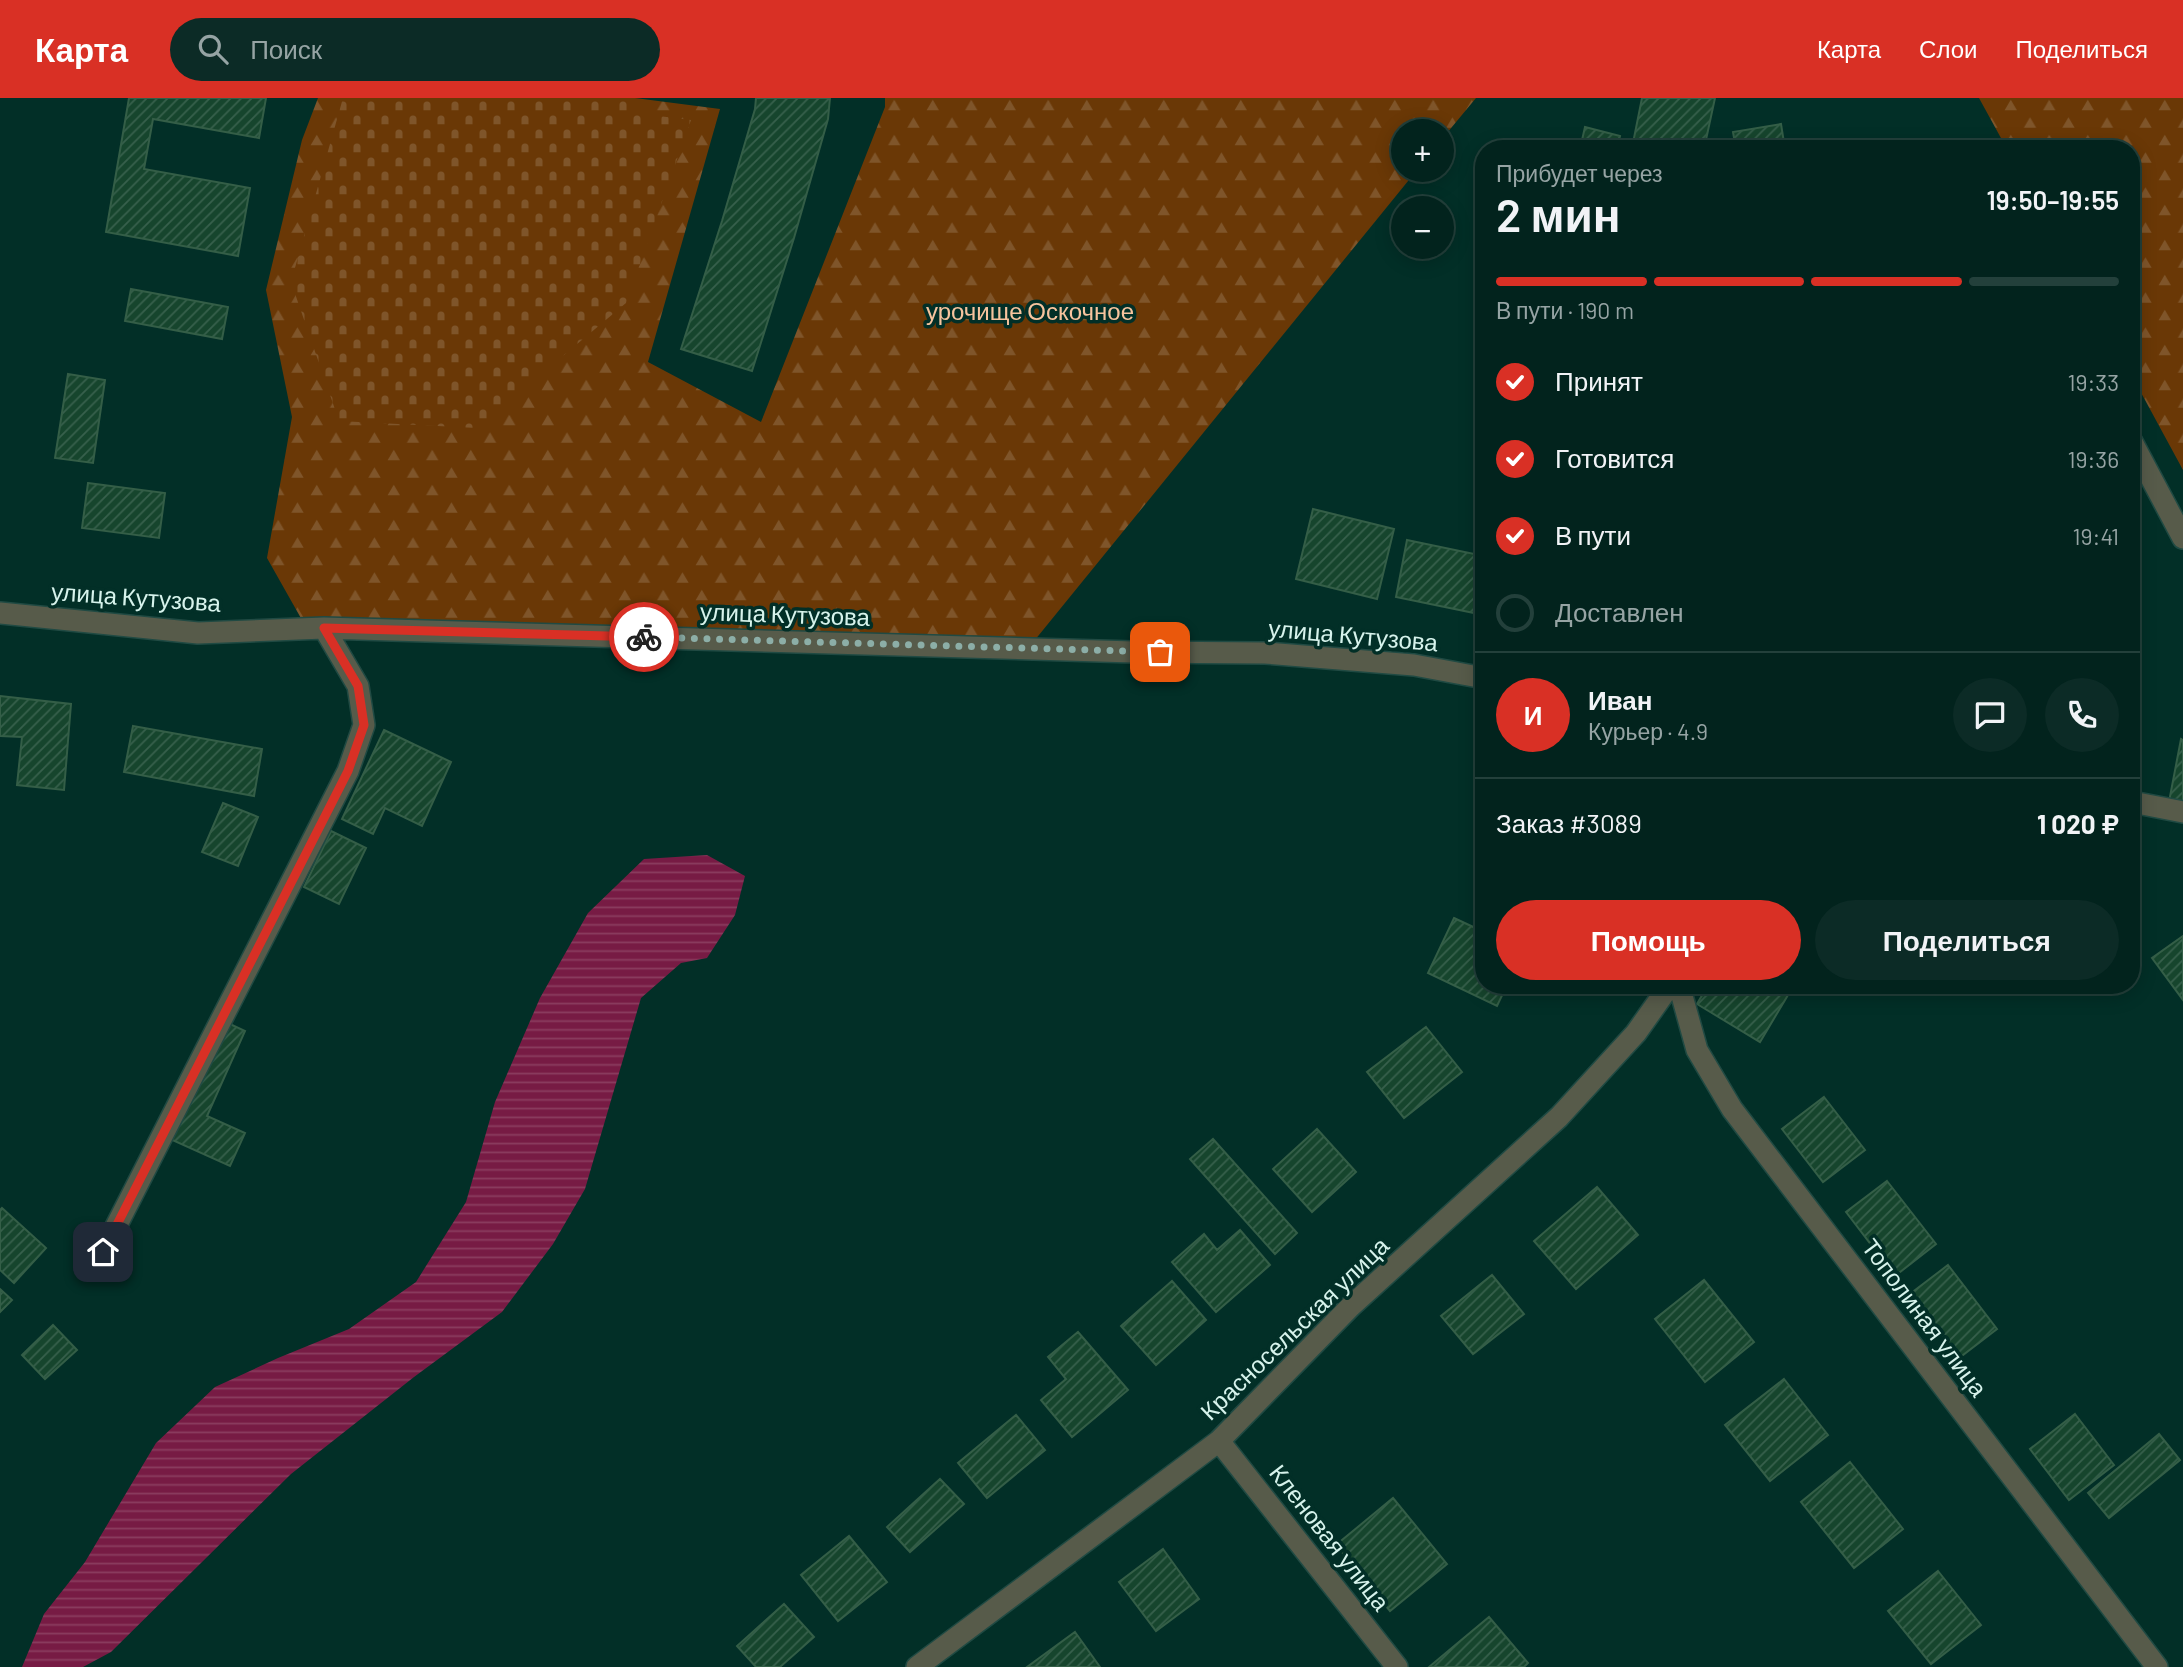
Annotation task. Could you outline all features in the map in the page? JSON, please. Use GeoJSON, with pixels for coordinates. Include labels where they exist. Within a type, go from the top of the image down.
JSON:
{"type":"FeatureCollection","features":[{"type":"Feature","properties":{"kind":"street"},"geometry":{"type":"LineString","coordinates":[[2140,457],[2183,538]]}},
{"type":"Feature","properties":{"kind":"street","name":"улица Кутузова"},"geometry":{"type":"LineString","coordinates":[[0,613],[198,633],[324,628],[1105,651],[1265,653],[1414,665],[1475,676]]}},
{"type":"Feature","properties":{"kind":"street"},"geometry":{"type":"LineString","coordinates":[[103,1252],[348,771],[364,725],[358,686],[324,628]]}},
{"type":"Feature","properties":{"kind":"street"},"geometry":{"type":"LineString","coordinates":[[2140,804],[2183,812]]}},
{"type":"Feature","properties":{"kind":"street","name":"Красносельская улица"},"geometry":{"type":"LineString","coordinates":[[916,1667],[1219,1441],[1351,1306],[1559,1117],[1636,1033],[1664,994]]}},
{"type":"Feature","properties":{"kind":"street","name":"Тополиная улица"},"geometry":{"type":"LineString","coordinates":[[1681,994],[1697,1050],[1732,1109],[2157,1667]]}},
{"type":"Feature","properties":{"kind":"street","name":"Кленовая улица"},"geometry":{"type":"LineString","coordinates":[[1219,1441],[1397,1667]]}},
{"type":"Feature","properties":{"kind":"green space","name":"урочище Оскочное"},"geometry":{"type":"Polygon","coordinates":[[[318,98],[635,98],[720,109],[648,362],[761,422],[885,107],[885,98],[1476,98],[1454,125],[1454,119],[1391,119],[1391,182],[1407,182],[1396,196],[1391,196],[1391,202],[1030,646],[302,620],[267,558],[292,417],[266,290],[302,140],[318,98]]]}},
{"type":"Feature","properties":{"kind":"green space"},"geometry":{"type":"Polygon","coordinates":[[[343,98],[635,98],[634,113],[691,120],[626,303],[477,428],[339,421],[291,282],[343,98]]]}},
{"type":"Feature","properties":{"kind":"green space"},"geometry":{"type":"Polygon","coordinates":[[[1979,98],[2183,98],[2183,470],[2140,391],[2140,140],[2002,140],[1979,98]]]}},
{"type":"Feature","properties":{"kind":"shaded area"},"geometry":{"type":"Polygon","coordinates":[[[707,855],[745,876],[735,915],[707,958],[681,963],[641,998],[585,1189],[553,1244],[502,1312],[291,1474],[111,1652],[83,1667],[22,1667],[44,1614],[85,1562],[156,1443],[215,1387],[349,1329],[416,1282],[466,1202],[495,1102],[540,998],[588,913],[644,859],[707,855]]]}},
{"type":"Feature","properties":{"kind":"building"},"geometry":{"type":"Polygon","coordinates":[[[129,98],[266,98],[259,138],[153,119],[144,169],[250,188],[238,256],[106,232],[129,98]]]}},
{"type":"Feature","properties":{"kind":"building"},"geometry":{"type":"Polygon","coordinates":[[[756,98],[830,98],[828,119],[794,238],[752,371],[681,349],[722,221],[756,98]]]}},
{"type":"Feature","properties":{"kind":"building"},"geometry":{"type":"Polygon","coordinates":[[[1642,98],[1715,98],[1706,140],[1634,140],[1642,98]]]}},
{"type":"Feature","properties":{"kind":"building"},"geometry":{"type":"Polygon","coordinates":[[[1781,124],[1784,140],[1734,140],[1733,132],[1781,124]]]}},
{"type":"Feature","properties":{"kind":"building"},"geometry":{"type":"Polygon","coordinates":[[[1585,127],[1620,136],[1619,140],[1582,140],[1585,127]]]}},
{"type":"Feature","properties":{"kind":"building"},"geometry":{"type":"Polygon","coordinates":[[[131,289],[228,307],[222,339],[125,321],[131,289]]]}},
{"type":"Feature","properties":{"kind":"building"},"geometry":{"type":"Polygon","coordinates":[[[68,374],[105,380],[93,463],[55,458],[68,374]]]}},
{"type":"Feature","properties":{"kind":"building"},"geometry":{"type":"Polygon","coordinates":[[[88,483],[165,493],[159,538],[82,528],[88,483]]]}},
{"type":"Feature","properties":{"kind":"building"},"geometry":{"type":"Polygon","coordinates":[[[1313,509],[1394,529],[1377,599],[1296,579],[1313,509]]]}},
{"type":"Feature","properties":{"kind":"building"},"geometry":{"type":"Polygon","coordinates":[[[1407,540],[1475,554],[1474,613],[1396,597],[1407,540]]]}},
{"type":"Feature","properties":{"kind":"building"},"geometry":{"type":"Polygon","coordinates":[[[0,696],[71,704],[64,790],[17,785],[22,737],[0,736],[0,696]]]}},
{"type":"Feature","properties":{"kind":"building"},"geometry":{"type":"Polygon","coordinates":[[[133,726],[262,749],[254,796],[124,772],[133,726]]]}},
{"type":"Feature","properties":{"kind":"building"},"geometry":{"type":"Polygon","coordinates":[[[384,730],[451,762],[422,826],[385,808],[373,834],[342,819],[384,730]]]}},
{"type":"Feature","properties":{"kind":"building"},"geometry":{"type":"Polygon","coordinates":[[[2181,739],[2183,740],[2183,810],[2168,807],[2181,739]]]}},
{"type":"Feature","properties":{"kind":"building"},"geometry":{"type":"Polygon","coordinates":[[[223,803],[258,817],[238,866],[202,852],[223,803]]]}},
{"type":"Feature","properties":{"kind":"building"},"geometry":{"type":"Polygon","coordinates":[[[331,831],[366,848],[339,904],[304,887],[331,831]]]}},
{"type":"Feature","properties":{"kind":"building"},"geometry":{"type":"Polygon","coordinates":[[[1454,918],[1475,928],[1475,994],[1503,994],[1497,1006],[1428,973],[1454,918]]]}},
{"type":"Feature","properties":{"kind":"building"},"geometry":{"type":"Polygon","coordinates":[[[2183,936],[2183,1000],[2152,958],[2183,936]]]}},
{"type":"Feature","properties":{"kind":"building"},"geometry":{"type":"Polygon","coordinates":[[[1703,994],[1789,994],[1760,1042],[1697,1004],[1703,994]]]}},
{"type":"Feature","properties":{"kind":"building"},"geometry":{"type":"Polygon","coordinates":[[[213,1016],[245,1031],[207,1116],[245,1133],[230,1166],[159,1134],[213,1016]]]}},
{"type":"Feature","properties":{"kind":"building"},"geometry":{"type":"Polygon","coordinates":[[[1426,1027],[1462,1072],[1404,1118],[1367,1072],[1426,1027]]]}},
{"type":"Feature","properties":{"kind":"building"},"geometry":{"type":"Polygon","coordinates":[[[1824,1097],[1865,1150],[1823,1182],[1782,1129],[1824,1097]]]}},
{"type":"Feature","properties":{"kind":"building"},"geometry":{"type":"Polygon","coordinates":[[[1317,1129],[1356,1172],[1312,1212],[1273,1169],[1317,1129]]]}},
{"type":"Feature","properties":{"kind":"building"},"geometry":{"type":"Polygon","coordinates":[[[1213,1139],[1297,1233],[1275,1254],[1190,1159],[1213,1139]]]}},
{"type":"Feature","properties":{"kind":"building"},"geometry":{"type":"Polygon","coordinates":[[[1887,1181],[1936,1244],[1895,1276],[1846,1212],[1887,1181]]]}},
{"type":"Feature","properties":{"kind":"building"},"geometry":{"type":"Polygon","coordinates":[[[1597,1187],[1638,1235],[1576,1289],[1534,1241],[1597,1187]]]}},
{"type":"Feature","properties":{"kind":"building"},"geometry":{"type":"Polygon","coordinates":[[[2,1208],[46,1248],[14,1283],[0,1270],[2,1208]]]}},
{"type":"Feature","properties":{"kind":"building"},"geometry":{"type":"Polygon","coordinates":[[[1240,1230],[1270,1265],[1216,1312],[1172,1262],[1204,1234],[1217,1250],[1240,1230]]]}},
{"type":"Feature","properties":{"kind":"building"},"geometry":{"type":"Polygon","coordinates":[[[1948,1265],[1997,1329],[1959,1358],[1910,1294],[1948,1265]]]}},
{"type":"Feature","properties":{"kind":"building"},"geometry":{"type":"Polygon","coordinates":[[[1492,1275],[1524,1314],[1473,1354],[1441,1316],[1492,1275]]]}},
{"type":"Feature","properties":{"kind":"building"},"geometry":{"type":"Polygon","coordinates":[[[1704,1280],[1754,1342],[1705,1382],[1655,1319],[1704,1280]]]}},
{"type":"Feature","properties":{"kind":"building"},"geometry":{"type":"Polygon","coordinates":[[[1172,1281],[1206,1320],[1156,1365],[1121,1326],[1172,1281]]]}},
{"type":"Feature","properties":{"kind":"building"},"geometry":{"type":"Polygon","coordinates":[[[0,1289],[12,1300],[0,1312],[0,1289]]]}},
{"type":"Feature","properties":{"kind":"building"},"geometry":{"type":"Polygon","coordinates":[[[53,1325],[77,1350],[45,1379],[22,1355],[53,1325]]]}},
{"type":"Feature","properties":{"kind":"building"},"geometry":{"type":"Polygon","coordinates":[[[1078,1332],[1128,1390],[1072,1437],[1041,1400],[1066,1379],[1048,1357],[1078,1332]]]}},
{"type":"Feature","properties":{"kind":"building"},"geometry":{"type":"Polygon","coordinates":[[[1784,1379],[1828,1435],[1770,1481],[1725,1425],[1784,1379]]]}},
{"type":"Feature","properties":{"kind":"building"},"geometry":{"type":"Polygon","coordinates":[[[2075,1414],[2114,1465],[2069,1500],[2030,1449],[2075,1414]]]}},
{"type":"Feature","properties":{"kind":"building"},"geometry":{"type":"Polygon","coordinates":[[[1016,1415],[1045,1450],[987,1498],[958,1463],[1016,1415]]]}},
{"type":"Feature","properties":{"kind":"building"},"geometry":{"type":"Polygon","coordinates":[[[2159,1434],[2180,1460],[2109,1518],[2088,1493],[2159,1434]]]}},
{"type":"Feature","properties":{"kind":"building"},"geometry":{"type":"Polygon","coordinates":[[[1850,1462],[1903,1529],[1854,1568],[1801,1502],[1850,1462]]]}},
{"type":"Feature","properties":{"kind":"building"},"geometry":{"type":"Polygon","coordinates":[[[940,1479],[964,1504],[910,1552],[887,1527],[940,1479]]]}},
{"type":"Feature","properties":{"kind":"building"},"geometry":{"type":"Polygon","coordinates":[[[1393,1498],[1447,1564],[1390,1611],[1336,1545],[1393,1498]]]}},
{"type":"Feature","properties":{"kind":"building"},"geometry":{"type":"Polygon","coordinates":[[[849,1536],[887,1582],[838,1621],[801,1575],[849,1536]]]}},
{"type":"Feature","properties":{"kind":"building"},"geometry":{"type":"Polygon","coordinates":[[[1163,1549],[1199,1599],[1156,1631],[1119,1582],[1163,1549]]]}},
{"type":"Feature","properties":{"kind":"building"},"geometry":{"type":"Polygon","coordinates":[[[1938,1571],[1981,1625],[1931,1664],[1888,1611],[1938,1571]]]}},
{"type":"Feature","properties":{"kind":"building"},"geometry":{"type":"Polygon","coordinates":[[[784,1604],[814,1637],[780,1667],[756,1667],[737,1646],[784,1604]]]}},
{"type":"Feature","properties":{"kind":"building"},"geometry":{"type":"Polygon","coordinates":[[[1489,1617],[1528,1663],[1524,1667],[1429,1667],[1489,1617]]]}},
{"type":"Feature","properties":{"kind":"building"},"geometry":{"type":"Polygon","coordinates":[[[1075,1632],[1100,1667],[1027,1667],[1075,1632]]]}},
{"type":"Feature","properties":{"kind":"way so far"},"geometry":{"type":"LineString","coordinates":[[644,637],[1160,652]]}},
{"type":"Feature","properties":{"kind":"route"},"geometry":{"type":"LineString","coordinates":[[103,1252],[348,771],[364,725],[358,686],[324,628],[644,637]]}}]}
